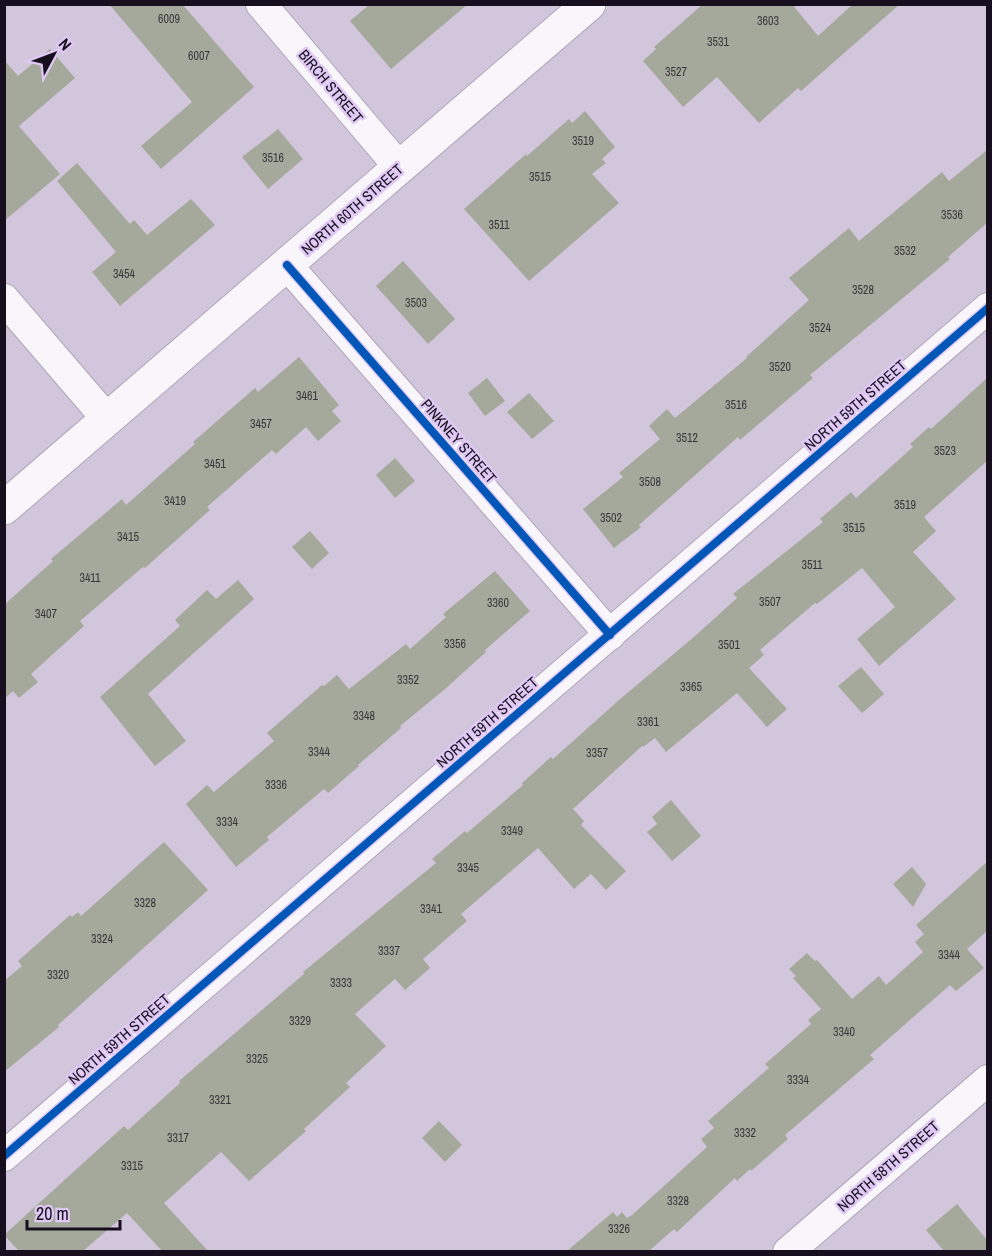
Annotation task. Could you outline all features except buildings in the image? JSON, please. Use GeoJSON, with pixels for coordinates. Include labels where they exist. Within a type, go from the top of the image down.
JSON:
{"type":"FeatureCollection","features":[{"type":"Feature","properties":{"kind":"main road","name":"NORTH 60TH STREET"},"geometry":{"type":"LineString","coordinates":[[4,508],[589,4]]}},
{"type":"Feature","properties":{"kind":"street","name":"BIRCH STREET"},"geometry":{"type":"LineString","coordinates":[[261,4],[400,168]]}},
{"type":"Feature","properties":{"kind":"street","name":"PINKNEY STREET"},"geometry":{"type":"LineString","coordinates":[[287,264],[610,635]]}},
{"type":"Feature","properties":{"kind":"street"},"geometry":{"type":"LineString","coordinates":[[4,299],[107,419]]}},
{"type":"Feature","properties":{"kind":"street","name":"NORTH 59TH STREET"},"geometry":{"type":"LineString","coordinates":[[4,1156],[987,308]]}},
{"type":"Feature","properties":{"kind":"street","name":"NORTH 58TH STREET"},"geometry":{"type":"LineString","coordinates":[[789,1251],[987,1080]]}},
{"type":"Feature","properties":{"kind":"cycle path"},"geometry":{"type":"LineString","coordinates":[[287,265],[610,635]]}},
{"type":"Feature","properties":{"kind":"cycle path"},"geometry":{"type":"LineString","coordinates":[[4,1156],[988,308]]}}]}
